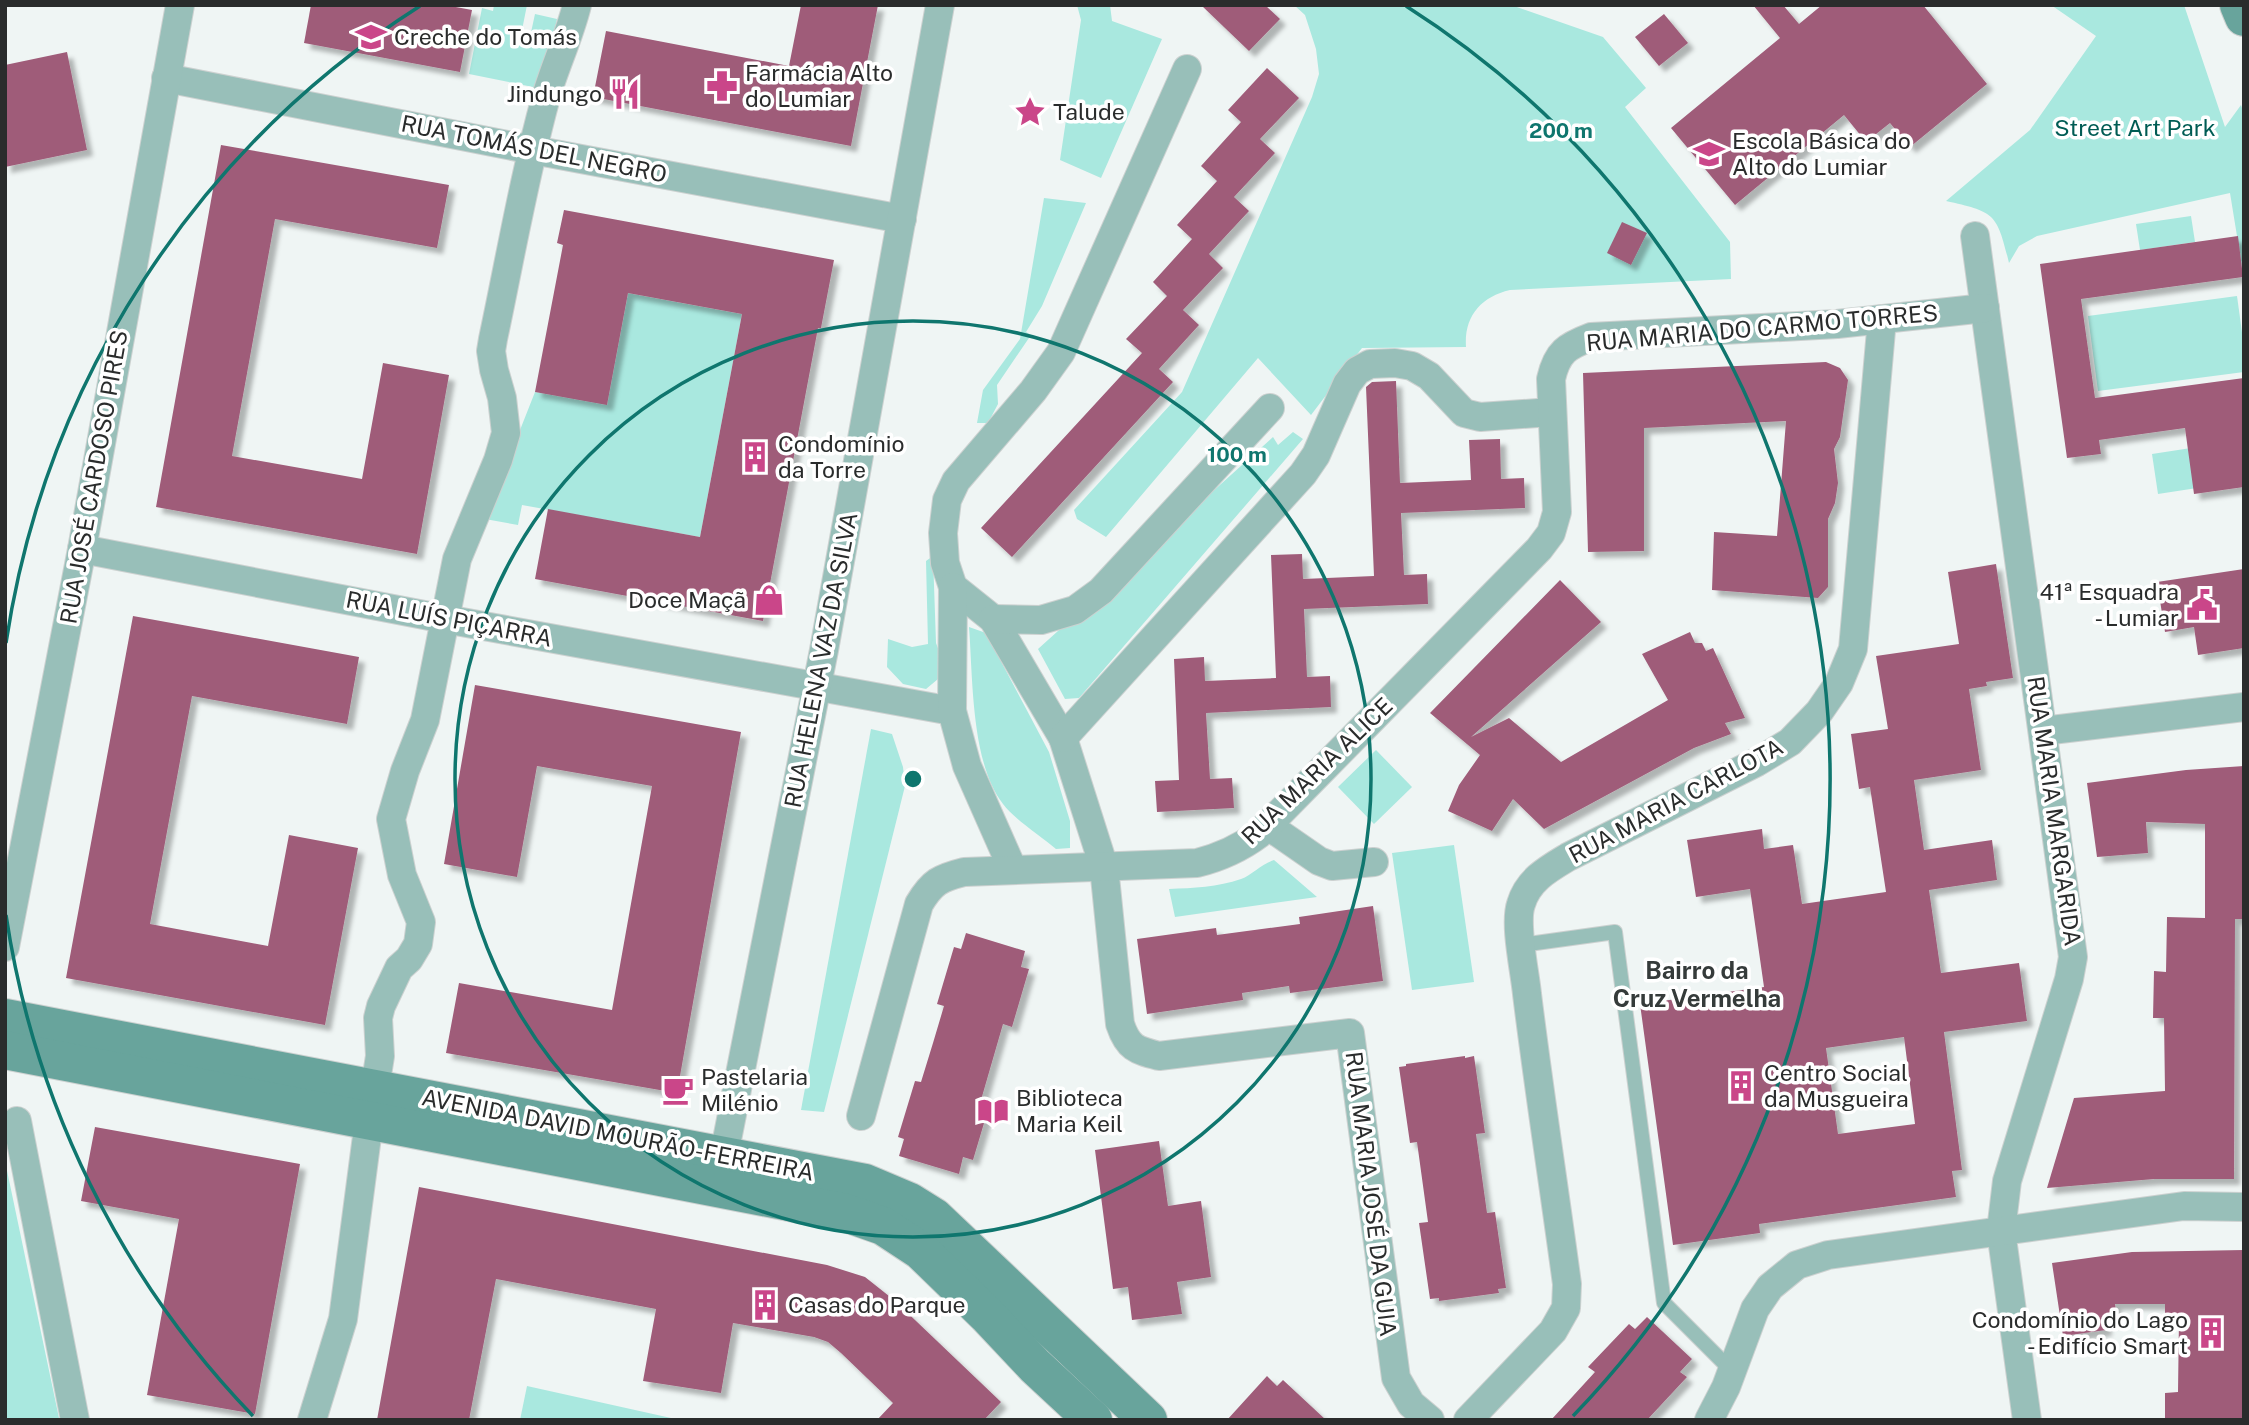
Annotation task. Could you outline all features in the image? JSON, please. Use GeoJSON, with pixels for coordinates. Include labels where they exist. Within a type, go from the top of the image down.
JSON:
{"type":"FeatureCollection","features":[{"type":"Feature","properties":{"kind":"street","name":"RUA JOSÉ CARDOSO PIRES"},"geometry":{"type":"LineString","coordinates":[[5,947],[82,549],[180,5]]}},
{"type":"Feature","properties":{"kind":"street"},"geometry":{"type":"LineString","coordinates":[[312,1420],[343,1319],[380,1056],[378,1018],[399,968],[409,959],[418,944],[421,922],[402,875],[391,819],[425,720],[457,559],[498,460],[506,433],[502,398],[491,351],[533,150],[547,95],[577,5]]}},
{"type":"Feature","properties":{"kind":"street","name":"RUA HELENA VAZ DA SILVA"},"geometry":{"type":"LineString","coordinates":[[721,1172],[817,687],[940,5]]}},
{"type":"Feature","properties":{"kind":"street"},"geometry":{"type":"LineString","coordinates":[[2239,5],[2244,17]]}},
{"type":"Feature","properties":{"kind":"street"},"geometry":{"type":"LineString","coordinates":[[1013,870],[967,765],[952,712],[953,587],[945,563],[943,533],[947,500],[956,481],[1033,391],[1061,352],[1187,69]]}},
{"type":"Feature","properties":{"kind":"street","name":"RUA TOMÁS DEL NEGRO"},"geometry":{"type":"LineString","coordinates":[[166,78],[902,219]]}},
{"type":"Feature","properties":{"kind":"street","name":"RUA MARIA MARGARIDA"},"geometry":{"type":"LineString","coordinates":[[1975,236],[2073,957],[2069,979],[2007,1181],[2001,1231],[2027,1420]]}},
{"type":"Feature","properties":{"kind":"street","name":"RUA MARIA DO CARMO TORRES"},"geometry":{"type":"LineString","coordinates":[[1552,412],[1551,379],[1554,363],[1570,345],[1591,337],[1837,324],[1985,308]]}},
{"type":"Feature","properties":{"kind":"street","name":"RUA MARIA CARLOTA"},"geometry":{"type":"LineString","coordinates":[[1468,1420],[1553,1331],[1566,1308],[1567,1284],[1521,944],[1520,906],[1529,886],[1568,857],[1757,762],[1790,742],[1819,712],[1839,683],[1853,649],[1882,319]]}},
{"type":"Feature","properties":{"kind":"street"},"geometry":{"type":"LineString","coordinates":[[1063,738],[1303,474],[1316,455],[1347,384],[1357,371],[1370,364],[1395,363],[1412,366],[1429,376],[1464,413],[1480,418],[1552,412]]}},
{"type":"Feature","properties":{"kind":"street"},"geometry":{"type":"LineString","coordinates":[[953,587],[993,619],[1041,620],[1075,610],[1101,591],[1270,408]]}},
{"type":"Feature","properties":{"kind":"street","name":"RUA MARIA ALICE"},"geometry":{"type":"LineString","coordinates":[[861,1116],[919,904],[930,887],[944,877],[964,872],[1197,863],[1220,858],[1242,846],[1267,825],[1539,549],[1551,533],[1557,512],[1552,412]]}},
{"type":"Feature","properties":{"kind":"street","name":"RUA LUÍS PIÇARRA"},"geometry":{"type":"LineString","coordinates":[[82,549],[952,712]]}},
{"type":"Feature","properties":{"kind":"street","name":"RUA MARIA JOSÉ DA GUIA"},"geometry":{"type":"LineString","coordinates":[[993,619],[1063,738],[1104,867],[1121,1024],[1126,1040],[1137,1050],[1159,1056],[1349,1033],[1396,1378],[1411,1404],[1430,1420]]}},
{"type":"Feature","properties":{"kind":"street"},"geometry":{"type":"LineString","coordinates":[[2043,731],[2244,707]]}},
{"type":"Feature","properties":{"kind":"street"},"geometry":{"type":"LineString","coordinates":[[1267,825],[1319,861],[1332,866],[1374,862]]}},
{"type":"Feature","properties":{"kind":"street","name":"AVENIDA DAVID MOURÃO-FERREIRA"},"geometry":{"type":"LineString","coordinates":[[5,1018],[372,1105]]}},
{"type":"Feature","properties":{"kind":"street","name":"AVENIDA DAVID MOURÃO-FERREIRA"},"geometry":{"type":"LineString","coordinates":[[5,1050],[372,1105],[721,1172],[865,1182],[910,1202],[934,1217],[1147,1420]]}},
{"type":"Feature","properties":{"kind":"street"},"geometry":{"type":"LineString","coordinates":[[17,1121],[75,1420]]}},
{"type":"Feature","properties":{"kind":"street","name":"AVENIDA DAVID MOURÃO-FERREIRA"},"geometry":{"type":"LineString","coordinates":[[721,1172],[883,1226],[921,1251],[1035,1366],[1093,1420]]}},
{"type":"Feature","properties":{"kind":"street"},"geometry":{"type":"LineString","coordinates":[[1709,1420],[1732,1371],[1755,1309],[1770,1287],[1797,1265],[1828,1255],[2184,1206],[2244,1207]]}},
{"type":"Feature","properties":{"kind":"lane"},"geometry":{"type":"LineString","coordinates":[[1521,944],[1615,932],[1664,1303],[1732,1371]]}},
{"type":"Feature","properties":{"kind":"green space"},"geometry":{"type":"Polygon","coordinates":[[[494,5],[527,5],[521,35],[530,37],[535,14],[557,19],[543,89],[469,74],[482,8],[493,11],[494,5]]]}},
{"type":"Feature","properties":{"kind":"green space"},"geometry":{"type":"Polygon","coordinates":[[[1077,5],[1110,5],[1112,21],[1162,39],[1101,178],[1060,160],[1081,20],[1077,5]]]}},
{"type":"Feature","properties":{"kind":"green space"},"geometry":{"type":"Polygon","coordinates":[[[1294,5],[1511,5],[1603,37],[1646,88],[1625,107],[1730,242],[1731,279],[1510,290],[1500,293],[1483,303],[1471,317],[1466,347],[1362,348],[1311,415],[1258,358],[1106,537],[1077,519],[1074,510],[1182,392],[1312,97],[1319,74],[1316,49],[1305,15],[1294,5]]]}},
{"type":"Feature","properties":{"kind":"green space","name":"Street Art Park"},"geometry":{"type":"Polygon","coordinates":[[[2051,5],[2184,5],[2225,127],[2241,105],[2244,114],[2244,279],[2230,193],[2037,236],[2019,246],[2009,263],[2001,234],[1991,217],[1975,208],[1946,201],[2030,130],[2096,36],[2051,5]]]}},
{"type":"Feature","properties":{"kind":"green space"},"geometry":{"type":"Polygon","coordinates":[[[1044,198],[1086,203],[1042,306],[1026,332],[1031,335],[997,385],[998,404],[988,423],[977,423],[983,390],[1020,339],[1044,198]]]}},
{"type":"Feature","properties":{"kind":"green space"},"geometry":{"type":"Polygon","coordinates":[[[2191,216],[2195,242],[2140,250],[2136,224],[2191,216]]]}},
{"type":"Feature","properties":{"kind":"green space"},"geometry":{"type":"Polygon","coordinates":[[[628,293],[742,314],[700,537],[522,505],[518,525],[485,519],[535,392],[607,404],[628,293]]]}},
{"type":"Feature","properties":{"kind":"green space"},"geometry":{"type":"Polygon","coordinates":[[[2237,296],[2244,347],[2244,372],[2098,391],[2088,316],[2237,296]]]}},
{"type":"Feature","properties":{"kind":"green space"},"geometry":{"type":"Polygon","coordinates":[[[1293,432],[1303,439],[1079,698],[1065,699],[1038,649],[1273,437],[1278,445],[1293,432]]]}},
{"type":"Feature","properties":{"kind":"green space"},"geometry":{"type":"Polygon","coordinates":[[[2191,448],[2197,488],[2158,494],[2152,454],[2191,448]]]}},
{"type":"Feature","properties":{"kind":"green space"},"geometry":{"type":"Polygon","coordinates":[[[933,556],[936,643],[942,659],[938,679],[926,689],[903,684],[887,667],[888,639],[912,647],[928,644],[926,561],[933,556]]]}},
{"type":"Feature","properties":{"kind":"green space"},"geometry":{"type":"Polygon","coordinates":[[[969,627],[986,633],[1049,752],[1070,821],[1070,848],[1056,849],[1028,827],[1008,810],[993,787],[979,744],[969,627]]]}},
{"type":"Feature","properties":{"kind":"green space"},"geometry":{"type":"Polygon","coordinates":[[[871,729],[892,734],[903,767],[905,786],[824,1112],[801,1110],[871,729]]]}},
{"type":"Feature","properties":{"kind":"green space"},"geometry":{"type":"Polygon","coordinates":[[[1376,750],[1412,787],[1374,824],[1338,787],[1376,750]]]}},
{"type":"Feature","properties":{"kind":"green space"},"geometry":{"type":"Polygon","coordinates":[[[1454,845],[1474,982],[1412,990],[1392,853],[1454,845]]]}},
{"type":"Feature","properties":{"kind":"green space"},"geometry":{"type":"Polygon","coordinates":[[[1274,860],[1317,897],[1175,917],[1169,889],[1232,882],[1274,860]]]}},
{"type":"Feature","properties":{"kind":"green space"},"geometry":{"type":"Polygon","coordinates":[[[5,1161],[59,1418],[68,1420],[5,1420],[5,1161]]]}},
{"type":"Feature","properties":{"kind":"green space"},"geometry":{"type":"Polygon","coordinates":[[[527,1386],[680,1420],[520,1420],[527,1386]]]}},
{"type":"Feature","properties":{"kind":"building","name":"Creche do Tomás"},"geometry":{"type":"Polygon","coordinates":[[[311,5],[445,5],[472,10],[460,72],[304,43],[311,5]]]}},
{"type":"Feature","properties":{"kind":"building"},"geometry":{"type":"Polygon","coordinates":[[[801,5],[878,5],[851,146],[593,97],[606,31],[789,66],[801,5]]]}},
{"type":"Feature","properties":{"kind":"building"},"geometry":{"type":"Polygon","coordinates":[[[1201,5],[1265,5],[1280,19],[1249,51],[1201,5]]]}},
{"type":"Feature","properties":{"kind":"building"},"geometry":{"type":"Polygon","coordinates":[[[1753,5],[1783,5],[1799,24],[1822,5],[1923,5],[1987,84],[1910,147],[1890,123],[1866,142],[1844,115],[1735,205],[1671,128],[1780,38],[1753,5]]]}},
{"type":"Feature","properties":{"kind":"building"},"geometry":{"type":"Polygon","coordinates":[[[1664,14],[1688,43],[1659,66],[1635,37],[1664,14]]]}},
{"type":"Feature","properties":{"kind":"building"},"geometry":{"type":"Polygon","coordinates":[[[67,52],[87,150],[5,167],[5,65],[67,52]]]}},
{"type":"Feature","properties":{"kind":"building"},"geometry":{"type":"Polygon","coordinates":[[[1267,68],[1299,98],[1260,139],[1275,153],[1234,197],[1249,211],[1209,254],[1223,268],[1183,310],[1199,325],[1159,369],[1173,382],[1012,557],[981,528],[1142,353],[1126,339],[1167,296],[1153,282],[1192,239],[1177,225],[1217,181],[1201,166],[1241,122],[1228,110],[1267,68]]]}},
{"type":"Feature","properties":{"kind":"building"},"geometry":{"type":"Polygon","coordinates":[[[221,145],[449,185],[437,248],[275,219],[232,456],[362,479],[383,363],[449,375],[417,554],[156,507],[221,145]]]}},
{"type":"Feature","properties":{"kind":"building","name":"Condomínio da Torre"},"geometry":{"type":"Polygon","coordinates":[[[564,210],[834,260],[821,328],[818,328],[763,621],[535,579],[548,509],[700,537],[742,314],[628,293],[607,405],[535,392],[563,245],[557,243],[564,210]]]}},
{"type":"Feature","properties":{"kind":"building"},"geometry":{"type":"Polygon","coordinates":[[[1622,222],[1647,233],[1631,265],[1607,253],[1622,222]]]}},
{"type":"Feature","properties":{"kind":"building"},"geometry":{"type":"Polygon","coordinates":[[[2238,236],[2243,277],[2081,299],[2095,398],[2244,378],[2244,487],[2194,494],[2185,428],[2099,440],[2101,454],[2067,458],[2040,264],[2238,236]]]}},
{"type":"Feature","properties":{"kind":"building"},"geometry":{"type":"Polygon","coordinates":[[[1826,362],[1840,368],[1848,380],[1840,437],[1834,449],[1838,483],[1835,503],[1828,519],[1828,587],[1818,598],[1712,590],[1714,532],[1777,536],[1786,421],[1644,428],[1644,551],[1588,552],[1583,373],[1826,362]]]}},
{"type":"Feature","properties":{"kind":"building"},"geometry":{"type":"Polygon","coordinates":[[[1396,381],[1400,483],[1471,480],[1469,440],[1500,439],[1501,479],[1524,478],[1525,508],[1401,513],[1404,575],[1427,574],[1428,604],[1304,609],[1307,677],[1330,676],[1331,707],[1206,713],[1210,779],[1232,778],[1234,808],[1157,812],[1155,781],[1179,780],[1174,659],[1204,657],[1205,681],[1276,678],[1271,555],[1302,554],[1303,579],[1374,576],[1366,387],[1372,382],[1396,381]]]}},
{"type":"Feature","properties":{"kind":"building"},"geometry":{"type":"Polygon","coordinates":[[[1996,564],[2013,678],[1986,682],[1987,686],[1969,689],[1981,770],[1914,780],[1924,850],[1992,840],[1997,880],[1929,890],[1941,973],[2019,963],[2027,1021],[1944,1032],[1962,1170],[1952,1171],[1956,1197],[1759,1224],[1760,1233],[1673,1245],[1640,1004],[1764,987],[1750,889],[1696,897],[1687,840],[1762,829],[1764,849],[1793,845],[1802,904],[1886,892],[1870,787],[1859,789],[1851,734],[1888,729],[1876,656],[1959,644],[1948,572],[1996,564]],[[1904,1037],[1826,1048],[1838,1134],[1915,1124],[1904,1037]]]}},
{"type":"Feature","properties":{"kind":"building","name":"41ª Esquadra - Lumiar"},"geometry":{"type":"Polygon","coordinates":[[[2244,569],[2244,648],[2198,655],[2194,627],[2165,632],[2157,582],[2244,569]]]}},
{"type":"Feature","properties":{"kind":"building"},"geometry":{"type":"Polygon","coordinates":[[[1560,580],[1601,622],[1471,737],[1509,718],[1561,762],[1668,700],[1642,654],[1690,632],[1695,643],[1702,643],[1706,651],[1713,648],[1745,718],[1725,723],[1731,734],[1694,748],[1544,829],[1513,799],[1492,831],[1448,811],[1459,785],[1480,755],[1430,713],[1560,580]]]}},
{"type":"Feature","properties":{"kind":"building"},"geometry":{"type":"Polygon","coordinates":[[[133,616],[359,657],[347,724],[192,696],[150,924],[268,946],[289,835],[358,848],[325,1025],[66,978],[133,616]]]}},
{"type":"Feature","properties":{"kind":"building"},"geometry":{"type":"Polygon","coordinates":[[[475,685],[741,732],[677,1093],[446,1053],[459,983],[612,1010],[652,786],[537,766],[517,877],[444,864],[475,685]]]}},
{"type":"Feature","properties":{"kind":"building"},"geometry":{"type":"Polygon","coordinates":[[[2244,766],[2244,919],[2235,919],[2234,1179],[2154,1179],[2047,1188],[2074,1098],[2165,1091],[2164,1018],[2153,1018],[2154,971],[2166,972],[2167,917],[2205,918],[2205,824],[2146,822],[2148,853],[2097,857],[2087,783],[2186,770],[2244,766]]]}},
{"type":"Feature","properties":{"kind":"building"},"geometry":{"type":"Polygon","coordinates":[[[1373,906],[1383,981],[1290,993],[1289,986],[1242,993],[1243,1000],[1147,1014],[1137,939],[1216,928],[1217,935],[1300,924],[1299,917],[1373,906]]]}},
{"type":"Feature","properties":{"kind":"building"},"geometry":{"type":"Polygon","coordinates":[[[966,933],[1025,951],[1021,967],[1029,969],[1012,1027],[1003,1024],[981,1100],[990,1103],[973,1160],[963,1157],[959,1174],[899,1156],[904,1139],[898,1137],[915,1081],[921,1082],[944,1006],[937,1004],[954,947],[961,949],[966,933]]]}},
{"type":"Feature","properties":{"kind":"building"},"geometry":{"type":"Polygon","coordinates":[[[1474,1056],[1485,1133],[1476,1134],[1487,1213],[1495,1212],[1506,1288],[1498,1289],[1499,1293],[1439,1301],[1439,1298],[1430,1299],[1419,1223],[1428,1222],[1417,1142],[1410,1143],[1399,1067],[1474,1056]]]}},
{"type":"Feature","properties":{"kind":"building"},"geometry":{"type":"Polygon","coordinates":[[[95,1127],[300,1164],[255,1414],[147,1395],[179,1219],[81,1201],[95,1127]]]}},
{"type":"Feature","properties":{"kind":"building"},"geometry":{"type":"Polygon","coordinates":[[[1159,1141],[1168,1206],[1201,1201],[1211,1277],[1177,1282],[1182,1314],[1132,1320],[1128,1287],[1113,1289],[1095,1150],[1159,1141]]]}},
{"type":"Feature","properties":{"kind":"building","name":"Casas do Parque"},"geometry":{"type":"Polygon","coordinates":[[[419,1187],[827,1265],[865,1277],[894,1300],[1001,1402],[984,1420],[877,1420],[893,1403],[828,1342],[814,1337],[733,1323],[721,1393],[643,1381],[656,1309],[496,1279],[469,1420],[377,1420],[419,1187]]]}},
{"type":"Feature","properties":{"kind":"building","name":"Condomínio do Lago - Edifício Smart"},"geometry":{"type":"Polygon","coordinates":[[[2244,1250],[2244,1420],[2165,1420],[2165,1393],[2178,1392],[2179,1318],[2165,1318],[2165,1304],[2115,1304],[2117,1318],[2105,1320],[2106,1330],[2063,1336],[2052,1263],[2132,1252],[2244,1250]]]}},
{"type":"Feature","properties":{"kind":"building"},"geometry":{"type":"Polygon","coordinates":[[[1647,1317],[1692,1359],[1680,1372],[1687,1377],[1647,1420],[1551,1420],[1595,1372],[1588,1367],[1629,1324],[1635,1329],[1647,1317]]]}},
{"type":"Feature","properties":{"kind":"building"},"geometry":{"type":"Polygon","coordinates":[[[1267,1376],[1277,1386],[1283,1380],[1326,1420],[1227,1420],[1267,1376]]]}},
{"type":"Feature","properties":{"kind":"place","name":"Creche do Tomás"},"geometry":{"type":"Point","coordinates":[371,37]}},
{"type":"Feature","properties":{"kind":"place","name":"Farmácia Alto do Lumiar"},"geometry":{"type":"Point","coordinates":[722,86]}},
{"type":"Feature","properties":{"kind":"place","name":"Jindungo"},"geometry":{"type":"Point","coordinates":[625,94]}},
{"type":"Feature","properties":{"kind":"place","name":"Talude"},"geometry":{"type":"Point","coordinates":[1030,112]}},
{"type":"Feature","properties":{"kind":"place","name":"Escola Básica do Alto do Lumiar"},"geometry":{"type":"Point","coordinates":[1709,154]}},
{"type":"Feature","properties":{"kind":"place","name":"Condomínio da Torre"},"geometry":{"type":"Point","coordinates":[755,457]}},
{"type":"Feature","properties":{"kind":"place","name":"Doce Maçã"},"geometry":{"type":"Point","coordinates":[769,600]}},
{"type":"Feature","properties":{"kind":"place","name":"41ª Esquadra - Lumiar"},"geometry":{"type":"Point","coordinates":[2202,605]}},
{"type":"Feature","properties":{"kind":"place","name":"Centro Social da Musgueira"},"geometry":{"type":"Point","coordinates":[1741,1086]}},
{"type":"Feature","properties":{"kind":"place","name":"Pastelaria Milénio"},"geometry":{"type":"Point","coordinates":[678,1090]}},
{"type":"Feature","properties":{"kind":"place","name":"Biblioteca Maria Keil"},"geometry":{"type":"Point","coordinates":[993,1111]}},
{"type":"Feature","properties":{"kind":"place","name":"Casas do Parque"},"geometry":{"type":"Point","coordinates":[765,1305]}},
{"type":"Feature","properties":{"kind":"place","name":"Condomínio do Lago - Edifício Smart"},"geometry":{"type":"Point","coordinates":[2211,1333]}},
{"type":"Feature","properties":{"kind":"district","name":"Bairro da Cruz Vermelha"},"geometry":{"type":"Point","coordinates":[1697,985]}}]}
